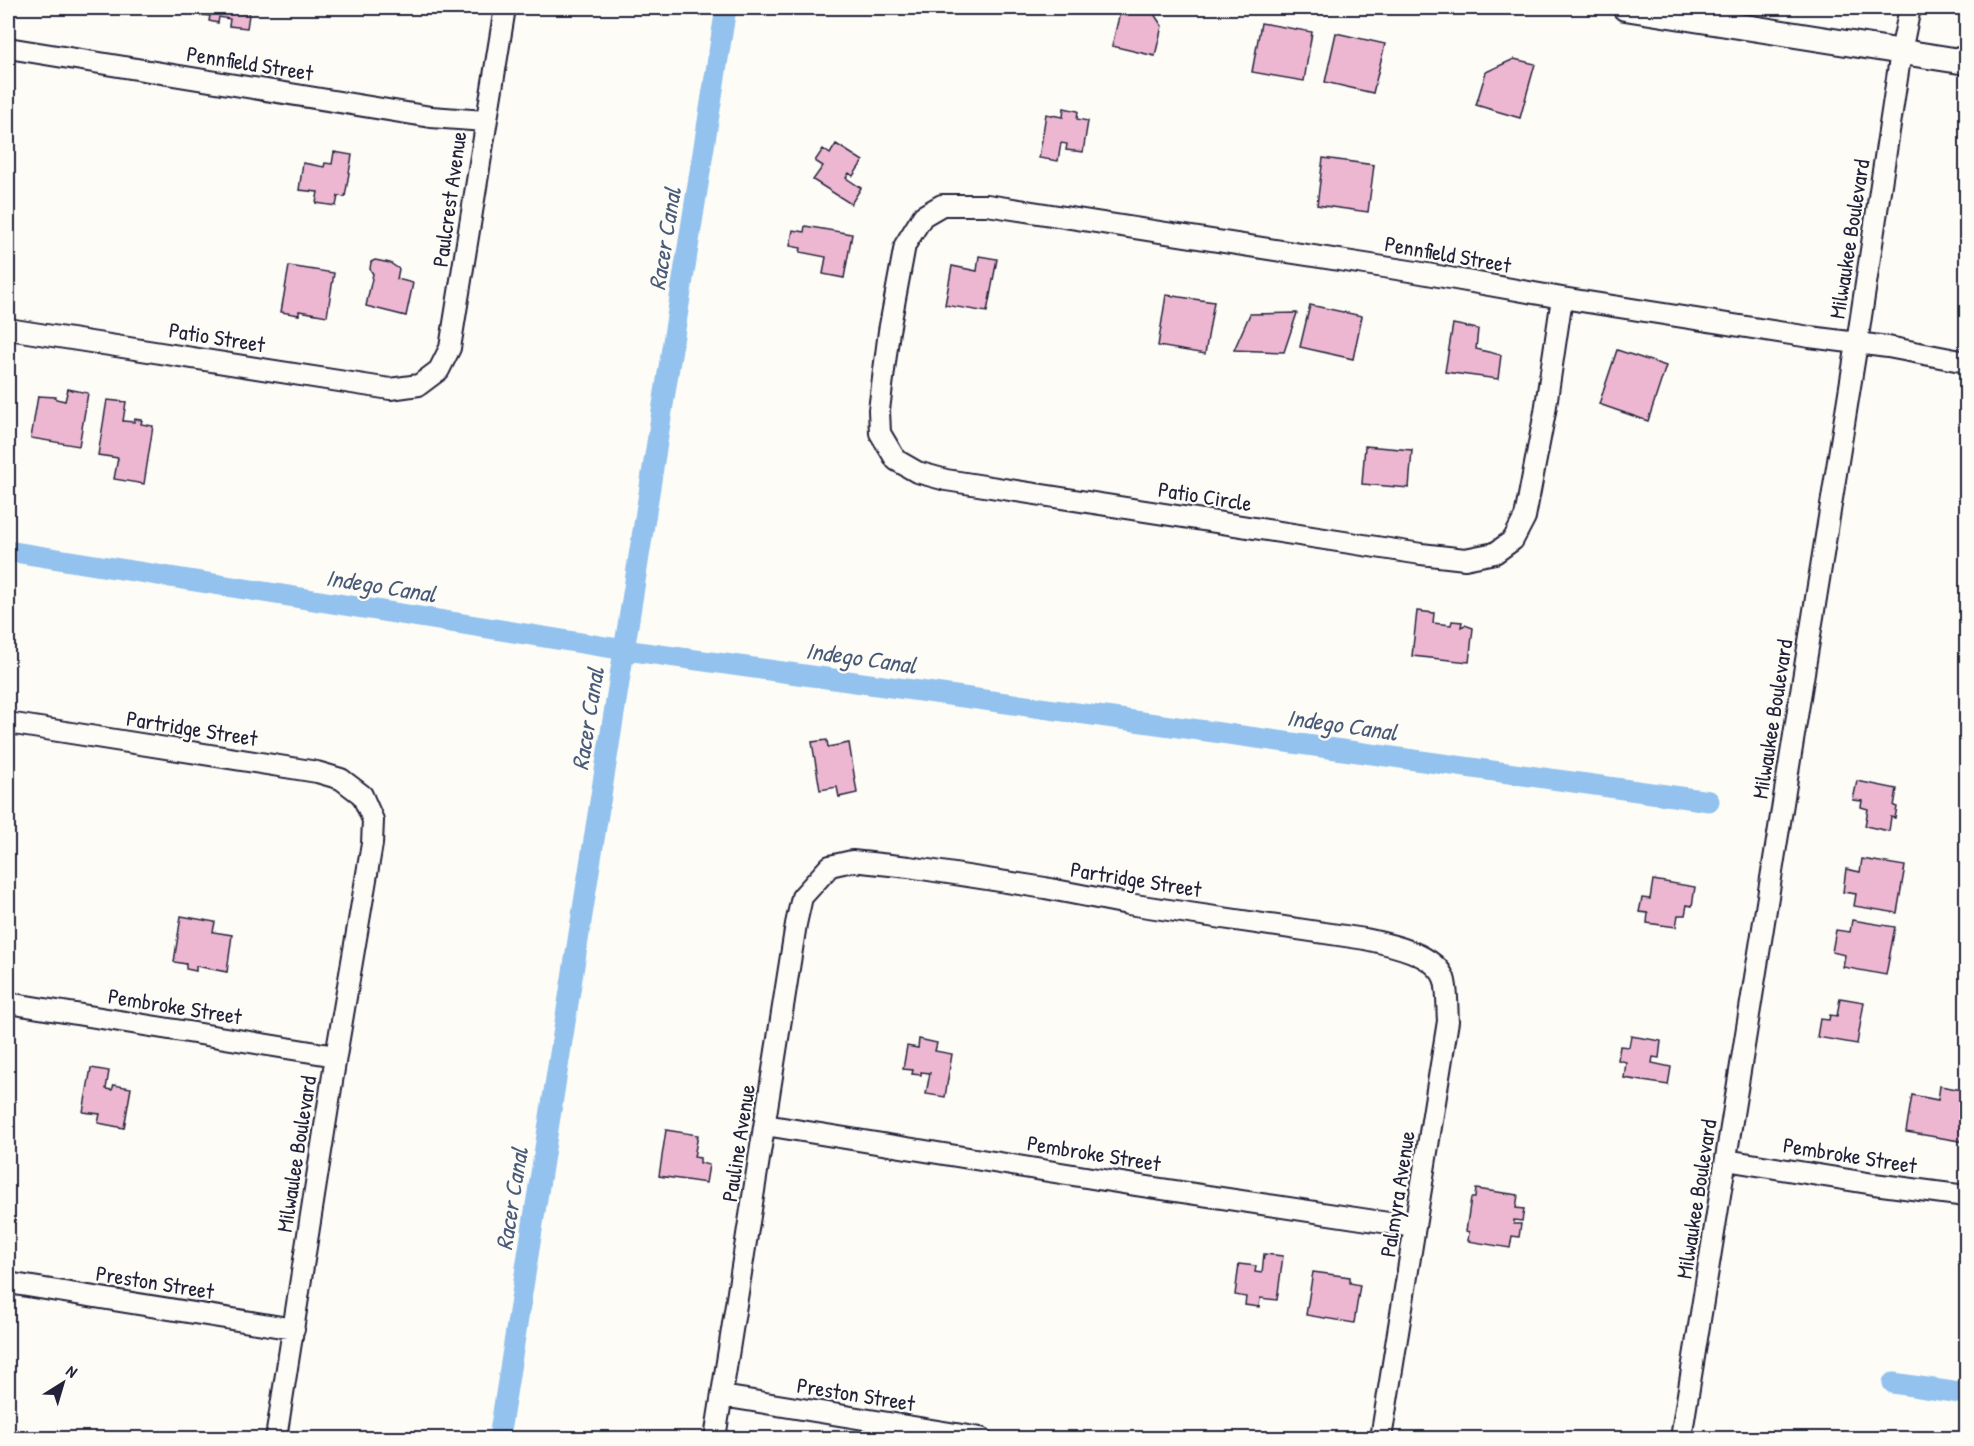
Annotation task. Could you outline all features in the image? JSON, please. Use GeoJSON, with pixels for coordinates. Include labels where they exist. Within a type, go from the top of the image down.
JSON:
{"type":"FeatureCollection","features":[{"type":"Feature","properties":{"kind":"street","name":"Paulcrest Avenue"},"geometry":{"type":"LineString","coordinates":[[418,385],[439,370],[450,348],[504,8]]}},
{"type":"Feature","properties":{"kind":"street"},"geometry":{"type":"LineString","coordinates":[[1625,8],[1966,62]]}},
{"type":"Feature","properties":{"kind":"street","name":"Milwaukee Boulevard"},"geometry":{"type":"LineString","coordinates":[[1681,1438],[1910,8]]}},
{"type":"Feature","properties":{"kind":"street","name":"Pennfield Street"},"geometry":{"type":"LineString","coordinates":[[8,48],[431,117],[485,121]]}},
{"type":"Feature","properties":{"kind":"street","name":"Pennfield Street"},"geometry":{"type":"LineString","coordinates":[[923,216],[942,205],[987,205],[1393,268],[1562,298],[1966,362]]}},
{"type":"Feature","properties":{"kind":"street","name":"Patio Circle"},"geometry":{"type":"LineString","coordinates":[[923,216],[905,245],[899,269],[879,410],[880,433],[896,460],[917,472],[970,484],[1421,554],[1465,559],[1496,553],[1513,540],[1527,506],[1545,412],[1562,298]]}},
{"type":"Feature","properties":{"kind":"street","name":"Patio Street"},"geometry":{"type":"LineString","coordinates":[[8,329],[390,389],[418,385]]}},
{"type":"Feature","properties":{"kind":"street","name":"Partridge Street"},"geometry":{"type":"LineString","coordinates":[[8,723],[317,772],[342,778],[362,795],[373,820],[372,844],[366,877]]}},
{"type":"Feature","properties":{"kind":"street","name":"Partridge Street"},"geometry":{"type":"LineString","coordinates":[[830,866],[852,861],[955,874],[1128,904],[1365,939],[1389,944],[1431,961]]}},
{"type":"Feature","properties":{"kind":"street","name":"Pauline Avenue"},"geometry":{"type":"LineString","coordinates":[[715,1438],[802,897],[830,866]]}},
{"type":"Feature","properties":{"kind":"street","name":"Milwaulee Boulevard"},"geometry":{"type":"LineString","coordinates":[[276,1438],[366,877]]}},
{"type":"Feature","properties":{"kind":"street","name":"Palmyra Avenue"},"geometry":{"type":"LineString","coordinates":[[1381,1438],[1448,1021],[1444,978],[1431,961]]}},
{"type":"Feature","properties":{"kind":"street","name":"Pembroke Street"},"geometry":{"type":"LineString","coordinates":[[8,1003],[336,1056]]}},
{"type":"Feature","properties":{"kind":"street","name":"Pembroke Street"},"geometry":{"type":"LineString","coordinates":[[765,1125],[1415,1227]]}},
{"type":"Feature","properties":{"kind":"street","name":"Pembroke Street"},"geometry":{"type":"LineString","coordinates":[[1726,1160],[1874,1185],[1966,1196]]}},
{"type":"Feature","properties":{"kind":"street","name":"Preston Street"},"geometry":{"type":"LineString","coordinates":[[8,1283],[294,1329]]}},
{"type":"Feature","properties":{"kind":"street","name":"Preston Street"},"geometry":{"type":"LineString","coordinates":[[722,1396],[981,1438]]}},
{"type":"Feature","properties":{"kind":"building"},"geometry":{"type":"Polygon","coordinates":[[[198,8],[250,8],[247,28],[229,26],[230,19],[219,17],[218,23],[209,21],[210,16],[197,14],[198,8]]]}},
{"type":"Feature","properties":{"kind":"building"},"geometry":{"type":"Polygon","coordinates":[[[1121,8],[1150,8],[1162,26],[1155,56],[1112,46],[1121,8]]]}},
{"type":"Feature","properties":{"kind":"building"},"geometry":{"type":"Polygon","coordinates":[[[1261,23],[1312,32],[1304,81],[1252,72],[1261,23]]]}},
{"type":"Feature","properties":{"kind":"building"},"geometry":{"type":"Polygon","coordinates":[[[1336,33],[1385,44],[1373,93],[1325,82],[1336,33]]]}},
{"type":"Feature","properties":{"kind":"building"},"geometry":{"type":"Polygon","coordinates":[[[1514,59],[1535,64],[1520,118],[1476,105],[1486,72],[1514,59]]]}},
{"type":"Feature","properties":{"kind":"building"},"geometry":{"type":"Polygon","coordinates":[[[1064,108],[1078,111],[1077,119],[1088,121],[1083,152],[1066,150],[1067,144],[1061,143],[1058,161],[1039,158],[1046,114],[1063,117],[1064,108]]]}},
{"type":"Feature","properties":{"kind":"building"},"geometry":{"type":"Polygon","coordinates":[[[836,144],[863,161],[853,176],[849,173],[846,178],[861,188],[851,204],[813,180],[823,166],[815,161],[823,149],[830,154],[836,144]]]}},
{"type":"Feature","properties":{"kind":"building"},"geometry":{"type":"Polygon","coordinates":[[[334,152],[352,155],[345,197],[338,196],[336,206],[316,203],[318,192],[299,190],[303,163],[324,167],[325,163],[332,164],[334,152]]]}},
{"type":"Feature","properties":{"kind":"building"},"geometry":{"type":"Polygon","coordinates":[[[1323,158],[1374,165],[1368,212],[1317,205],[1323,158]]]}},
{"type":"Feature","properties":{"kind":"building"},"geometry":{"type":"Polygon","coordinates":[[[805,226],[852,234],[844,278],[823,274],[826,257],[800,252],[801,248],[790,246],[793,230],[804,232],[805,226]]]}},
{"type":"Feature","properties":{"kind":"building"},"geometry":{"type":"Polygon","coordinates":[[[979,256],[997,259],[987,312],[945,305],[952,266],[977,271],[979,256]]]}},
{"type":"Feature","properties":{"kind":"building"},"geometry":{"type":"Polygon","coordinates":[[[375,260],[390,263],[399,269],[397,279],[413,283],[406,316],[366,306],[373,274],[370,269],[371,262],[375,260]]]}},
{"type":"Feature","properties":{"kind":"building"},"geometry":{"type":"Polygon","coordinates":[[[289,266],[334,273],[327,316],[299,311],[299,315],[281,312],[289,266]]]}},
{"type":"Feature","properties":{"kind":"building"},"geometry":{"type":"Polygon","coordinates":[[[1166,295],[1214,302],[1205,354],[1158,346],[1166,295]]]}},
{"type":"Feature","properties":{"kind":"building"},"geometry":{"type":"Polygon","coordinates":[[[1310,305],[1362,316],[1353,359],[1300,347],[1310,305]]]}},
{"type":"Feature","properties":{"kind":"building"},"geometry":{"type":"Polygon","coordinates":[[[1297,313],[1284,352],[1234,350],[1250,314],[1297,313]]]}},
{"type":"Feature","properties":{"kind":"building"},"geometry":{"type":"Polygon","coordinates":[[[1453,324],[1478,329],[1476,349],[1501,355],[1498,379],[1445,372],[1453,324]]]}},
{"type":"Feature","properties":{"kind":"building"},"geometry":{"type":"Polygon","coordinates":[[[1617,350],[1666,366],[1648,421],[1599,404],[1617,350]]]}},
{"type":"Feature","properties":{"kind":"building"},"geometry":{"type":"Polygon","coordinates":[[[68,389],[88,393],[79,446],[31,438],[38,396],[56,397],[56,399],[65,401],[68,389]]]}},
{"type":"Feature","properties":{"kind":"building"},"geometry":{"type":"Polygon","coordinates":[[[107,400],[126,402],[123,421],[142,420],[141,424],[153,426],[144,484],[114,479],[118,458],[98,455],[107,400]]]}},
{"type":"Feature","properties":{"kind":"building"},"geometry":{"type":"Polygon","coordinates":[[[1365,446],[1412,450],[1409,488],[1362,484],[1365,446]]]}},
{"type":"Feature","properties":{"kind":"building"},"geometry":{"type":"Polygon","coordinates":[[[1417,611],[1434,613],[1433,623],[1451,625],[1452,621],[1462,622],[1461,627],[1465,625],[1473,628],[1469,662],[1412,656],[1417,611]]]}},
{"type":"Feature","properties":{"kind":"building"},"geometry":{"type":"Polygon","coordinates":[[[827,740],[828,747],[849,743],[857,793],[839,797],[837,787],[820,790],[812,742],[827,740]]]}},
{"type":"Feature","properties":{"kind":"building"},"geometry":{"type":"Polygon","coordinates":[[[1857,781],[1897,789],[1894,806],[1897,807],[1895,818],[1891,817],[1889,831],[1865,826],[1868,809],[1861,807],[1862,801],[1853,800],[1857,781]]]}},
{"type":"Feature","properties":{"kind":"building"},"geometry":{"type":"Polygon","coordinates":[[[1862,859],[1905,866],[1897,913],[1854,906],[1856,894],[1843,892],[1846,869],[1860,872],[1862,859]]]}},
{"type":"Feature","properties":{"kind":"building"},"geometry":{"type":"Polygon","coordinates":[[[1653,880],[1695,887],[1692,906],[1687,905],[1685,915],[1678,915],[1676,927],[1647,923],[1648,913],[1639,912],[1642,898],[1650,899],[1653,880]]]}},
{"type":"Feature","properties":{"kind":"building"},"geometry":{"type":"Polygon","coordinates":[[[181,916],[215,922],[213,932],[232,935],[227,972],[196,966],[196,971],[186,969],[186,964],[174,962],[181,916]]]}},
{"type":"Feature","properties":{"kind":"building"},"geometry":{"type":"Polygon","coordinates":[[[1852,920],[1895,927],[1886,975],[1843,967],[1845,955],[1832,952],[1836,930],[1850,932],[1852,920]]]}},
{"type":"Feature","properties":{"kind":"building"},"geometry":{"type":"Polygon","coordinates":[[[1840,998],[1864,1002],[1857,1044],[1817,1037],[1820,1019],[1829,1020],[1830,1015],[1837,1016],[1840,998]]]}},
{"type":"Feature","properties":{"kind":"building"},"geometry":{"type":"Polygon","coordinates":[[[1631,1036],[1661,1041],[1659,1058],[1653,1057],[1652,1063],[1671,1067],[1668,1085],[1624,1078],[1626,1062],[1618,1060],[1620,1046],[1629,1047],[1631,1036]]]}},
{"type":"Feature","properties":{"kind":"building"},"geometry":{"type":"Polygon","coordinates":[[[919,1039],[937,1043],[935,1051],[952,1054],[945,1097],[926,1094],[930,1073],[912,1074],[913,1070],[903,1069],[907,1046],[918,1048],[919,1039]]]}},
{"type":"Feature","properties":{"kind":"building"},"geometry":{"type":"Polygon","coordinates":[[[91,1068],[109,1071],[106,1089],[112,1090],[114,1085],[131,1088],[124,1128],[98,1123],[100,1114],[83,1112],[91,1068]]]}},
{"type":"Feature","properties":{"kind":"building"},"geometry":{"type":"Polygon","coordinates":[[[1940,1086],[1962,1090],[1964,1093],[1959,1106],[1965,1107],[1963,1123],[1966,1124],[1966,1142],[1906,1132],[1912,1095],[1938,1100],[1940,1086]]]}},
{"type":"Feature","properties":{"kind":"building"},"geometry":{"type":"Polygon","coordinates":[[[666,1130],[698,1135],[694,1157],[700,1158],[700,1163],[709,1165],[706,1183],[659,1176],[666,1130]]]}},
{"type":"Feature","properties":{"kind":"building"},"geometry":{"type":"Polygon","coordinates":[[[1476,1189],[1518,1195],[1516,1208],[1524,1209],[1522,1221],[1514,1220],[1514,1224],[1521,1224],[1519,1237],[1512,1236],[1510,1248],[1468,1241],[1469,1232],[1466,1231],[1471,1198],[1475,1198],[1476,1189]]]}},
{"type":"Feature","properties":{"kind":"building"},"geometry":{"type":"Polygon","coordinates":[[[1264,1254],[1283,1256],[1277,1300],[1260,1298],[1259,1307],[1245,1305],[1246,1297],[1235,1295],[1239,1264],[1256,1266],[1255,1272],[1262,1273],[1264,1254]]]}},
{"type":"Feature","properties":{"kind":"building"},"geometry":{"type":"Polygon","coordinates":[[[1313,1272],[1350,1277],[1350,1283],[1360,1285],[1354,1323],[1306,1315],[1313,1272]]]}},
{"type":"Feature","properties":{"kind":"waterway","name":"Racer Canal"},"geometry":{"type":"LineString","coordinates":[[499,1438],[726,8]]}},
{"type":"Feature","properties":{"kind":"waterway","name":"Indego Canal"},"geometry":{"type":"LineString","coordinates":[[8,551],[625,650],[1709,801]]}},
{"type":"Feature","properties":{"kind":"waterway"},"geometry":{"type":"LineString","coordinates":[[1893,1383],[1966,1394]]}}]}
